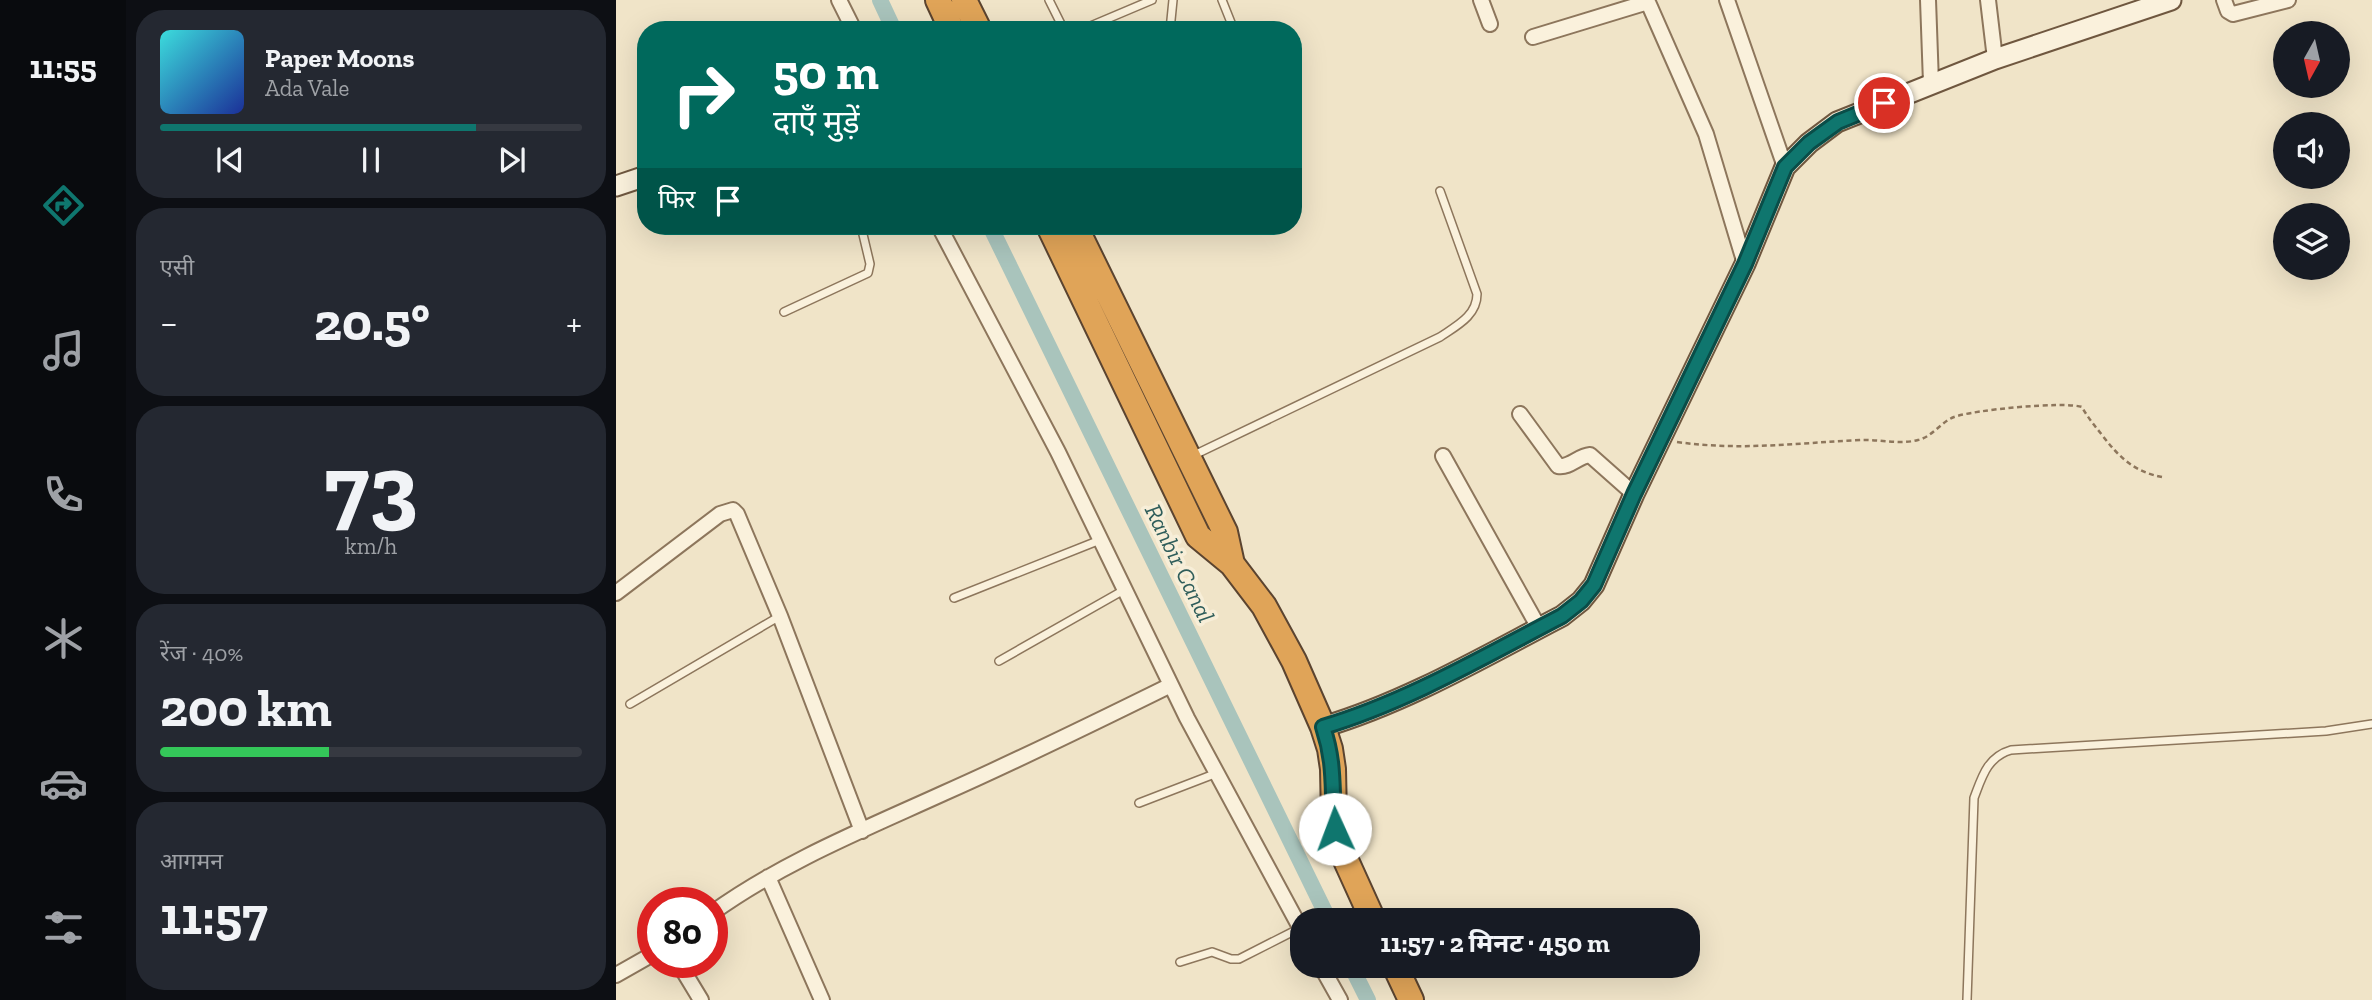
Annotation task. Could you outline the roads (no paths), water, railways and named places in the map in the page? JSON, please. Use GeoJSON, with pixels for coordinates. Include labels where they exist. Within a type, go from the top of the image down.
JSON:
{"type":"FeatureCollection","features":[{"type":"Feature","properties":{"kind":"highway"},"geometry":{"type":"LineString","coordinates":[[938,0],[948,21]]}},
{"type":"Feature","properties":{"kind":"highway"},"geometry":{"type":"LineString","coordinates":[[964,0],[974,21]]}},
{"type":"Feature","properties":{"kind":"highway"},"geometry":{"type":"LineString","coordinates":[[1053,235],[1198,536],[1232,564],[1264,606],[1294,661],[1330,749],[1334,817],[1339,845],[1368,908]]}},
{"type":"Feature","properties":{"kind":"highway"},"geometry":{"type":"LineString","coordinates":[[1079,235],[1225,532],[1232,564]]}},
{"type":"Feature","properties":{"kind":"highway"},"geometry":{"type":"LineString","coordinates":[[1401,978],[1411,1000]]}},
{"type":"Feature","properties":{"kind":"street"},"geometry":{"type":"LineString","coordinates":[[839,0],[849,21]]}},
{"type":"Feature","properties":{"kind":"street"},"geometry":{"type":"LineString","coordinates":[[1481,0],[1490,24]]}},
{"type":"Feature","properties":{"kind":"street"},"geometry":{"type":"LineString","coordinates":[[1727,0],[1785,167]]}},
{"type":"Feature","properties":{"kind":"street"},"geometry":{"type":"LineString","coordinates":[[1928,0],[1931,83]]}},
{"type":"Feature","properties":{"kind":"street"},"geometry":{"type":"LineString","coordinates":[[1989,0],[1995,59]]}},
{"type":"Feature","properties":{"kind":"street"},"geometry":{"type":"LineString","coordinates":[[1323,727],[1355,718],[1408,695],[1562,616],[1581,601],[1594,585],[1634,494],[1745,264],[1785,167],[1809,143],[1838,122],[1931,83],[2171,0]]}},
{"type":"Feature","properties":{"kind":"street"},"geometry":{"type":"LineString","coordinates":[[2224,0],[2228,11],[2233,14],[2288,0]]}},
{"type":"Feature","properties":{"kind":"street"},"geometry":{"type":"LineString","coordinates":[[1533,37],[1648,1],[1706,134],[1745,264]]}},
{"type":"Feature","properties":{"kind":"street"},"geometry":{"type":"LineString","coordinates":[[616,186],[637,179]]}},
{"type":"Feature","properties":{"kind":"street"},"geometry":{"type":"LineString","coordinates":[[944,235],[1058,452],[1171,685],[1290,909]]}},
{"type":"Feature","properties":{"kind":"street"},"geometry":{"type":"LineString","coordinates":[[1520,414],[1558,466],[1564,467],[1590,455],[1634,494]]}},
{"type":"Feature","properties":{"kind":"street"},"geometry":{"type":"LineString","coordinates":[[1443,456],[1539,628]]}},
{"type":"Feature","properties":{"kind":"street"},"geometry":{"type":"LineString","coordinates":[[616,593],[720,514],[733,510],[780,617],[862,831]]}},
{"type":"Feature","properties":{"kind":"street"},"geometry":{"type":"LineString","coordinates":[[728,902],[750,886],[862,831],[1031,754],[1171,685]]}},
{"type":"Feature","properties":{"kind":"street"},"geometry":{"type":"LineString","coordinates":[[768,877],[822,1000]]}},
{"type":"Feature","properties":{"kind":"street"},"geometry":{"type":"LineString","coordinates":[[616,975],[637,963]]}},
{"type":"Feature","properties":{"kind":"street"},"geometry":{"type":"LineString","coordinates":[[688,978],[701,1000]]}},
{"type":"Feature","properties":{"kind":"street"},"geometry":{"type":"LineString","coordinates":[[1328,978],[1340,1000]]}},
{"type":"Feature","properties":{"kind":"lane"},"geometry":{"type":"LineString","coordinates":[[1049,0],[1060,21]]}},
{"type":"Feature","properties":{"kind":"lane"},"geometry":{"type":"LineString","coordinates":[[1102,21],[1152,0]]}},
{"type":"Feature","properties":{"kind":"lane"},"geometry":{"type":"LineString","coordinates":[[1171,21],[1172,0]]}},
{"type":"Feature","properties":{"kind":"lane"},"geometry":{"type":"LineString","coordinates":[[1222,0],[1230,21]]}},
{"type":"Feature","properties":{"kind":"lane"},"geometry":{"type":"LineString","coordinates":[[1188,458],[1433,340],[1463,321],[1474,309],[1477,294],[1440,191]]}},
{"type":"Feature","properties":{"kind":"lane"},"geometry":{"type":"LineString","coordinates":[[784,312],[868,273],[870,264],[863,235]]}},
{"type":"Feature","properties":{"kind":"lane"},"geometry":{"type":"LineString","coordinates":[[954,598],[1100,540]]}},
{"type":"Feature","properties":{"kind":"lane"},"geometry":{"type":"LineString","coordinates":[[999,661],[1124,590]]}},
{"type":"Feature","properties":{"kind":"lane"},"geometry":{"type":"LineString","coordinates":[[630,704],[780,617]]}},
{"type":"Feature","properties":{"kind":"lane"},"geometry":{"type":"LineString","coordinates":[[1967,1000],[1974,798],[1984,771],[2000,753],[2011,750],[2326,731],[2372,724]]}},
{"type":"Feature","properties":{"kind":"lane"},"geometry":{"type":"LineString","coordinates":[[1139,803],[1217,773]]}},
{"type":"Feature","properties":{"kind":"lane"},"geometry":{"type":"LineString","coordinates":[[1180,962],[1212,952],[1238,959],[1290,934]]}},
{"type":"Feature","properties":{"kind":"waterway","name":"Ranbir Canal"},"geometry":{"type":"LineString","coordinates":[[880,0],[890,21]]}},
{"type":"Feature","properties":{"kind":"waterway","name":"Ranbir Canal"},"geometry":{"type":"LineString","coordinates":[[994,235],[1323,908]]}},
{"type":"Feature","properties":{"kind":"waterway","name":"Ranbir Canal"},"geometry":{"type":"LineString","coordinates":[[1357,978],[1368,1000]]}}]}
